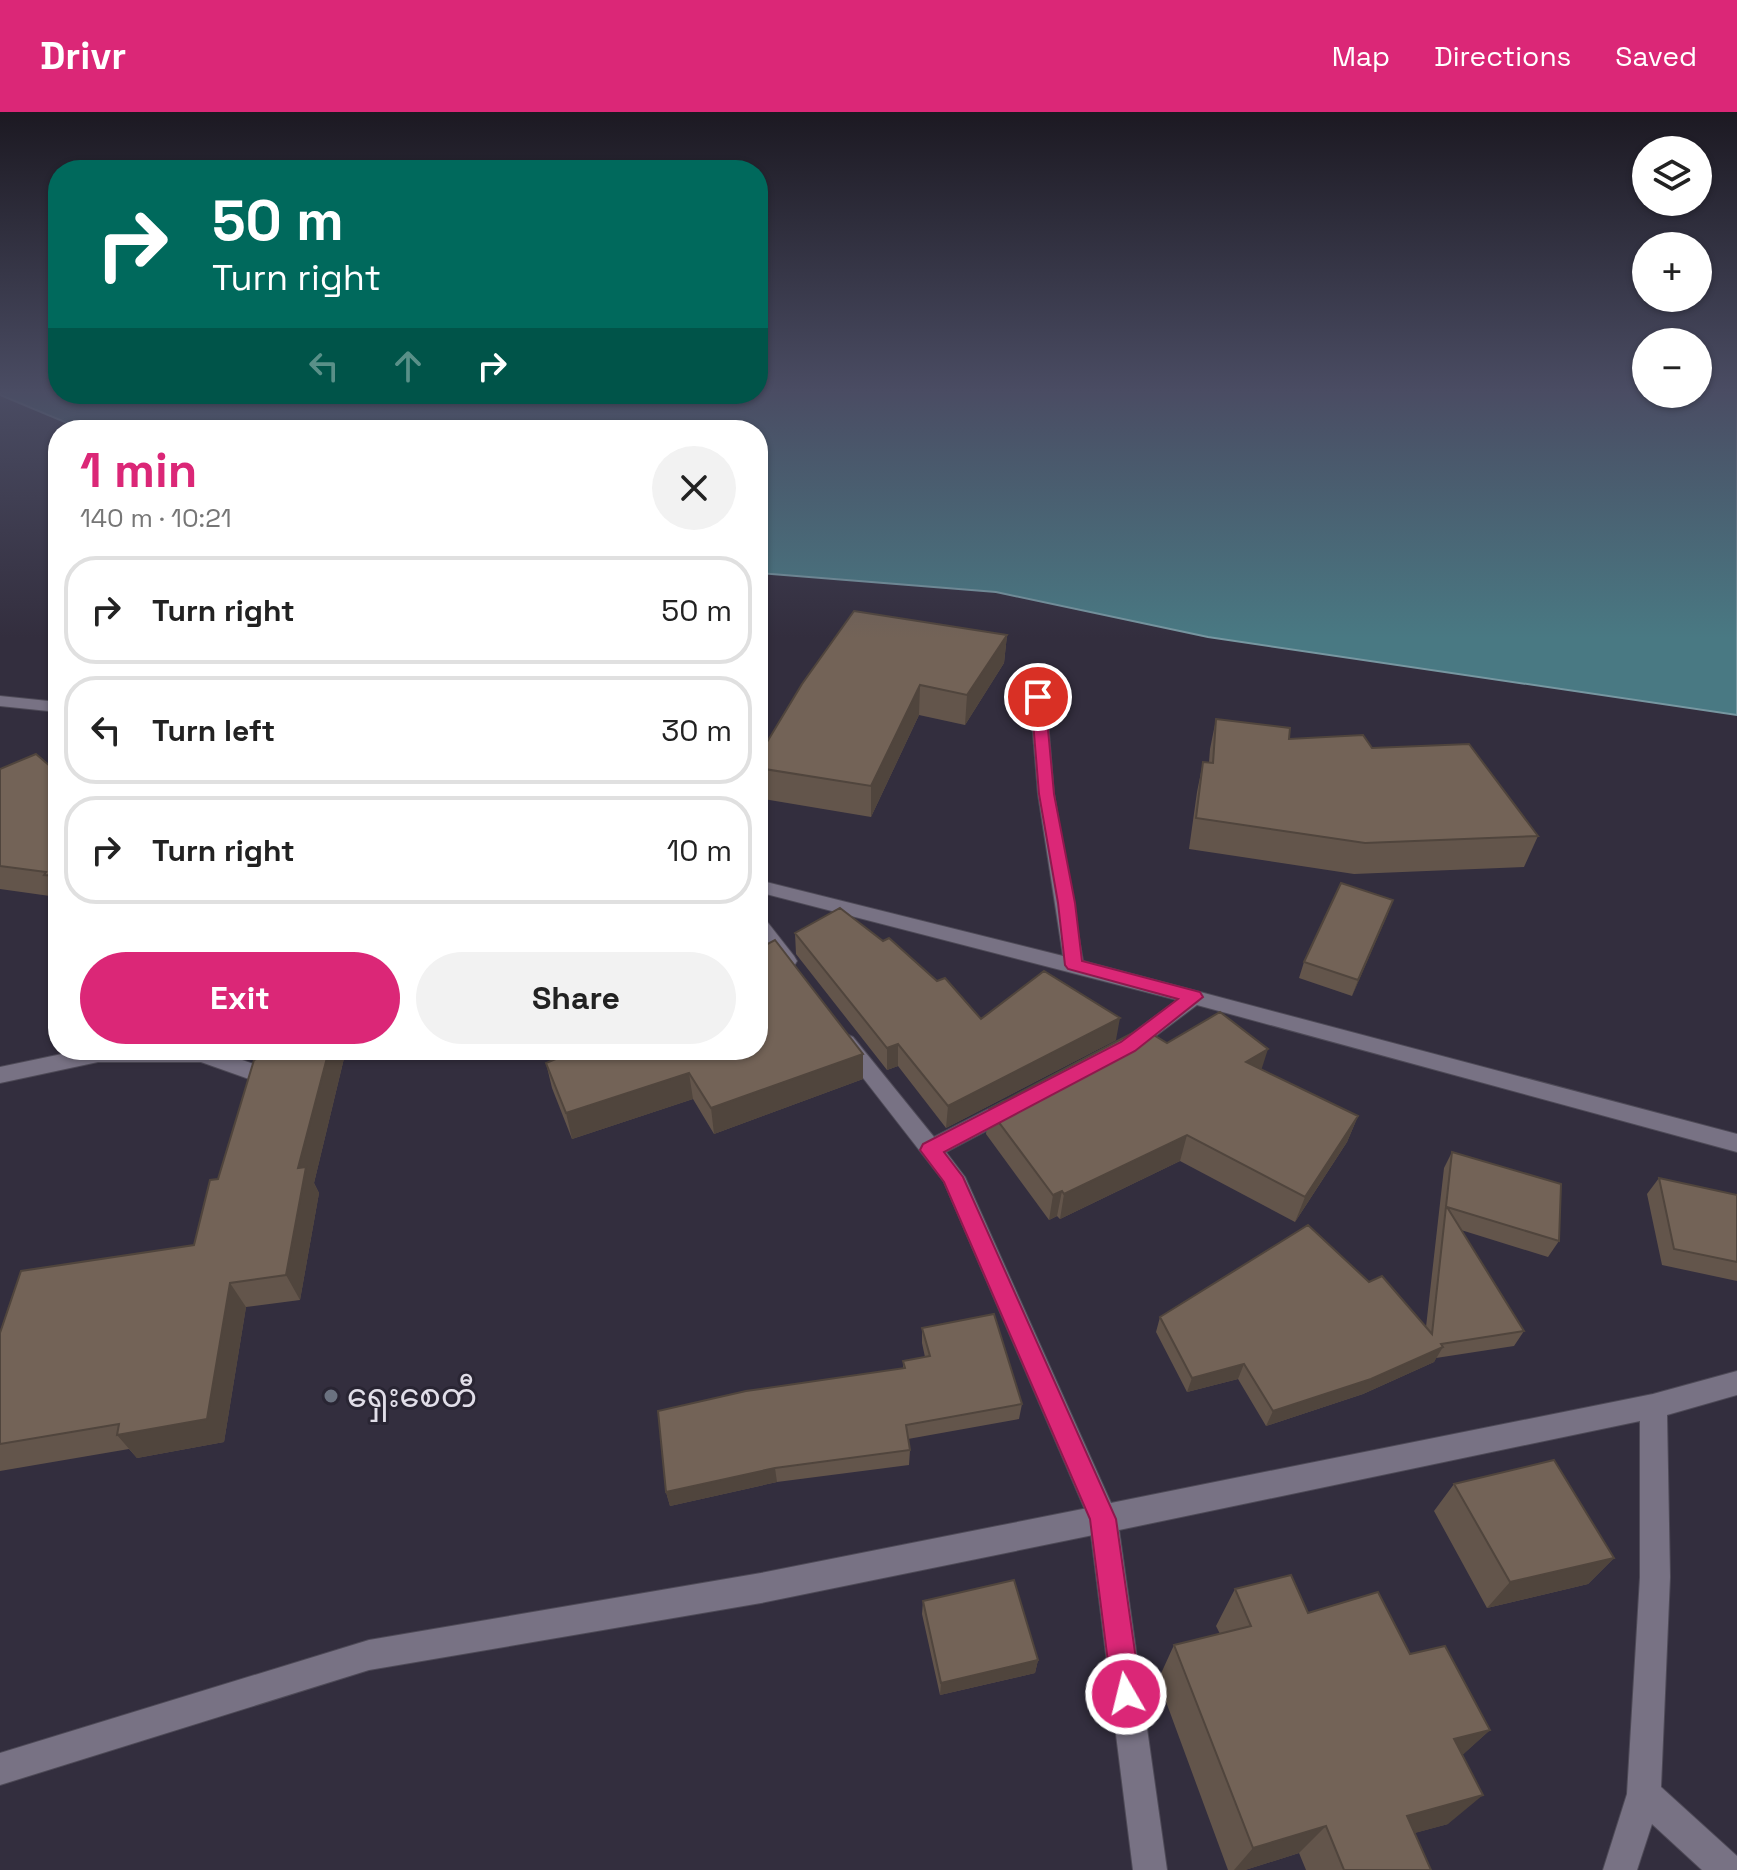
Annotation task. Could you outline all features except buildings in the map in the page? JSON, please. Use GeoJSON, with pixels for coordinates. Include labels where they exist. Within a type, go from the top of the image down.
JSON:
{"type":"FeatureCollection","features":[{"type":"Feature","properties":{"kind":"street"},"geometry":{"type":"LineString","coordinates":[[1038,697],[1046,794],[1074,965]]}},
{"type":"Feature","properties":{"kind":"street"},"geometry":{"type":"LineString","coordinates":[[0,701],[48,706]]}},
{"type":"Feature","properties":{"kind":"street"},"geometry":{"type":"LineString","coordinates":[[768,888],[1074,965],[1737,1143]]}},
{"type":"Feature","properties":{"kind":"street"},"geometry":{"type":"LineString","coordinates":[[768,937],[803,984]]}},
{"type":"Feature","properties":{"kind":"street"},"geometry":{"type":"LineString","coordinates":[[1100,1061],[1128,1046],[1194,997]]}},
{"type":"Feature","properties":{"kind":"street"},"geometry":{"type":"LineString","coordinates":[[831,1021],[953,1177],[1103,1519],[1150,1870]]}},
{"type":"Feature","properties":{"kind":"street"},"geometry":{"type":"LineString","coordinates":[[0,1075],[70,1060]]}},
{"type":"Feature","properties":{"kind":"street"},"geometry":{"type":"LineString","coordinates":[[219,1060],[263,1076]]}},
{"type":"Feature","properties":{"kind":"street"},"geometry":{"type":"LineString","coordinates":[[930,1150],[1029,1098]]}},
{"type":"Feature","properties":{"kind":"street"},"geometry":{"type":"LineString","coordinates":[[0,1769],[369,1655],[761,1588],[1653,1406],[1737,1383]]}},
{"type":"Feature","properties":{"kind":"street"},"geometry":{"type":"LineString","coordinates":[[1620,1870],[1644,1794],[1655,1577],[1653,1406]]}},
{"type":"Feature","properties":{"kind":"street"},"geometry":{"type":"LineString","coordinates":[[1644,1794],[1727,1870]]}},
{"type":"Feature","properties":{"kind":"shaded area"},"geometry":{"type":"Polygon","coordinates":[[[768,474],[1737,474],[1737,715],[1208,637],[996,592],[768,574],[768,474]]]}},
{"type":"Feature","properties":{"kind":"place","name":"ရှေးစေတီ"},"geometry":{"type":"Point","coordinates":[331,1396]}},
{"type":"Feature","properties":{"kind":"route"},"geometry":{"type":"LineString","coordinates":[[1038,697],[1046,794],[1074,965],[1194,997],[1128,1046],[930,1150],[953,1177],[1103,1519],[1126,1694]]}}]}
